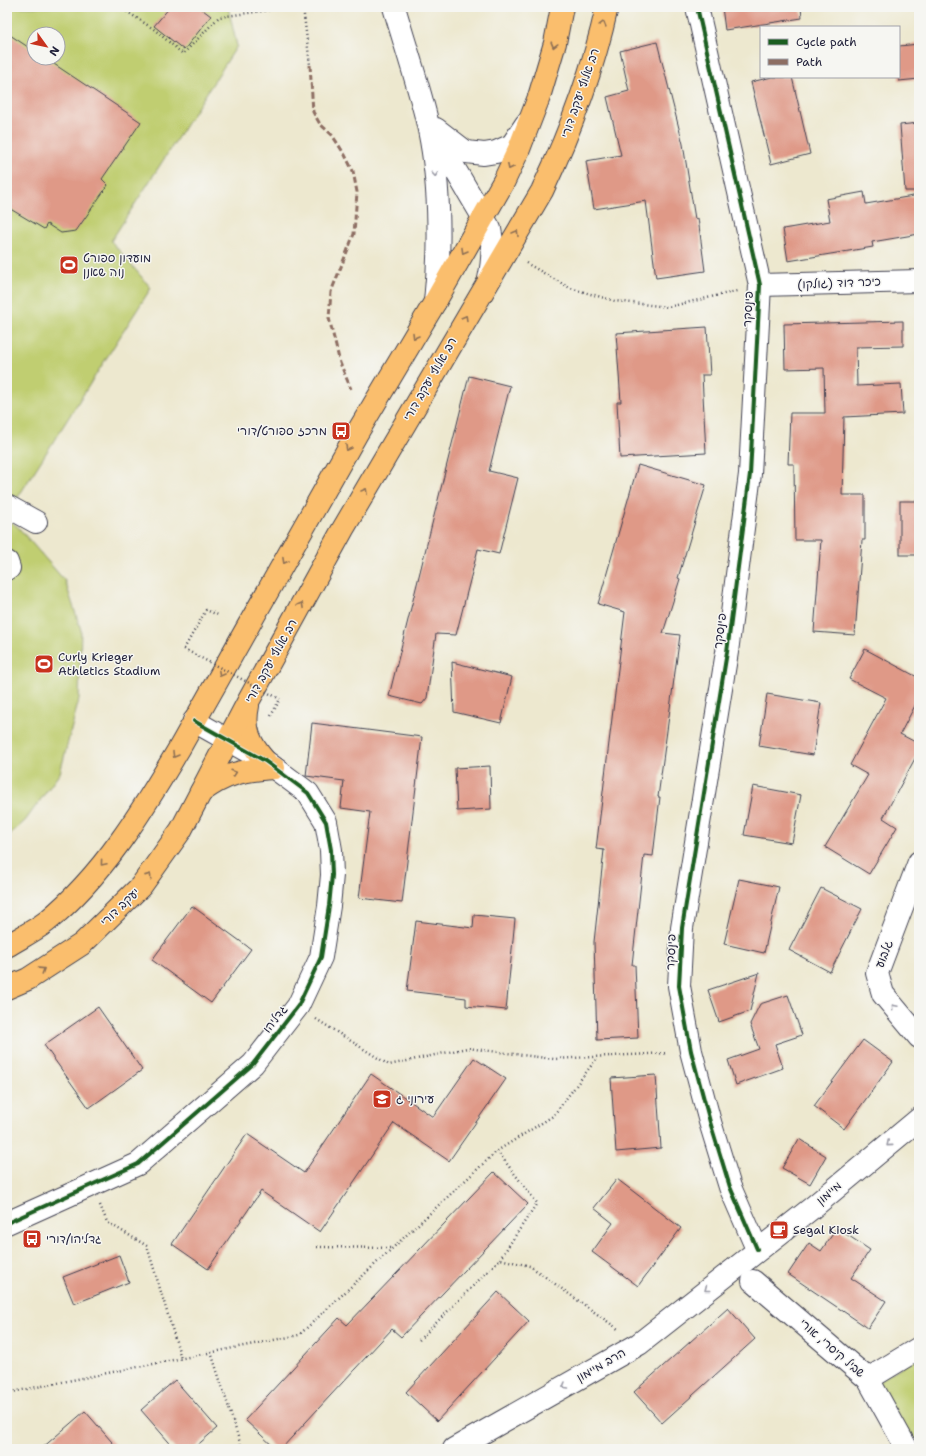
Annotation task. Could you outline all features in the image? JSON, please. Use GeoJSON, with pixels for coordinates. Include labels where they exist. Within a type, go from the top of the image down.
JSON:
{"type":"FeatureCollection","features":[{"type":"Feature","properties":{"kind":"main road"},"geometry":{"type":"LineString","coordinates":[[7,946],[45,923],[82,888],[101,865],[153,793],[357,433],[484,217],[513,162],[532,116],[555,44],[562,7]]}},
{"type":"Feature","properties":{"kind":"main road","name":"רב אלוף יעקב דורי"},"geometry":{"type":"LineString","coordinates":[[200,792],[343,529],[542,191],[558,157],[580,100],[607,7]]}},
{"type":"Feature","properties":{"kind":"main road"},"geometry":{"type":"LineString","coordinates":[[249,700],[246,725],[248,737],[255,750],[269,764]]}},
{"type":"Feature","properties":{"kind":"main road"},"geometry":{"type":"LineString","coordinates":[[200,792],[223,777],[235,772],[269,764]]}},
{"type":"Feature","properties":{"kind":"main road","name":"יעקב דורי"},"geometry":{"type":"LineString","coordinates":[[7,988],[28,979],[82,944],[141,886],[181,830],[200,792]]}},
{"type":"Feature","properties":{"kind":"street"},"geometry":{"type":"LineString","coordinates":[[394,7],[427,122],[434,169],[438,222],[435,302]]}},
{"type":"Feature","properties":{"kind":"street","name":"פינסקר"},"geometry":{"type":"LineString","coordinates":[[697,7],[760,285],[750,474],[727,652],[682,928],[679,986],[691,1051],[710,1122],[730,1187],[757,1249]]}},
{"type":"Feature","properties":{"kind":"street"},"geometry":{"type":"LineString","coordinates":[[427,122],[466,152],[484,154],[496,152],[512,145],[532,116]]}},
{"type":"Feature","properties":{"kind":"street"},"geometry":{"type":"LineString","coordinates":[[427,122],[466,191],[484,217],[490,229],[494,246],[489,279]]}},
{"type":"Feature","properties":{"kind":"street","name":"כיכר דוד (גולקו)"},"geometry":{"type":"LineString","coordinates":[[760,285],[919,281]]}},
{"type":"Feature","properties":{"kind":"street"},"geometry":{"type":"LineString","coordinates":[[7,506],[36,522]]}},
{"type":"Feature","properties":{"kind":"street"},"geometry":{"type":"LineString","coordinates":[[194,721],[228,740]]}},
{"type":"Feature","properties":{"kind":"street","name":"גדליהו"},"geometry":{"type":"LineString","coordinates":[[7,1223],[138,1164],[253,1064],[298,1006],[321,957],[329,906],[331,850],[326,822],[308,794],[269,764],[228,740]]}},
{"type":"Feature","properties":{"kind":"street","name":"גלבוע"},"geometry":{"type":"LineString","coordinates":[[919,862],[876,973],[883,994],[919,1036]]}},
{"type":"Feature","properties":{"kind":"street","name":"מיימון"},"geometry":{"type":"LineString","coordinates":[[738,1265],[812,1208],[919,1119]]}},
{"type":"Feature","properties":{"kind":"street","name":"הרב מיימון"},"geometry":{"type":"LineString","coordinates":[[454,1449],[639,1344],[738,1265]]}},
{"type":"Feature","properties":{"kind":"street","name":"שביל קיסרי, אורי"},"geometry":{"type":"LineString","coordinates":[[753,1281],[868,1379],[907,1449]]}},
{"type":"Feature","properties":{"kind":"street"},"geometry":{"type":"LineString","coordinates":[[868,1379],[919,1348]]}},
{"type":"Feature","properties":{"kind":"path"},"geometry":{"type":"LineString","coordinates":[[120,7],[155,30],[183,54],[219,17],[277,9]]}},
{"type":"Feature","properties":{"kind":"path"},"geometry":{"type":"LineString","coordinates":[[303,7],[310,65]]}},
{"type":"Feature","properties":{"kind":"path"},"geometry":{"type":"LineString","coordinates":[[523,261],[570,288],[615,301],[668,307],[737,291]]}},
{"type":"Feature","properties":{"kind":"path"},"geometry":{"type":"LineString","coordinates":[[218,615],[206,610],[184,649],[280,699],[268,722]]}},
{"type":"Feature","properties":{"kind":"path"},"geometry":{"type":"LineString","coordinates":[[298,1006],[389,1065],[467,1048],[554,1059],[597,1058],[668,1053]]}},
{"type":"Feature","properties":{"kind":"path"},"geometry":{"type":"LineString","coordinates":[[7,1393],[299,1335],[497,1151],[553,1116],[597,1058]]}},
{"type":"Feature","properties":{"kind":"path"},"geometry":{"type":"LineString","coordinates":[[419,1340],[500,1258],[537,1203],[497,1151]]}},
{"type":"Feature","properties":{"kind":"path"},"geometry":{"type":"LineString","coordinates":[[90,1185],[107,1222],[147,1246],[181,1358]]}},
{"type":"Feature","properties":{"kind":"path"},"geometry":{"type":"LineString","coordinates":[[317,1247],[392,1248]]}},
{"type":"Feature","properties":{"kind":"path"},"geometry":{"type":"LineString","coordinates":[[500,1258],[530,1266],[619,1329]]}},
{"type":"Feature","properties":{"kind":"path"},"geometry":{"type":"LineString","coordinates":[[211,1352],[242,1449]]}},
{"type":"Feature","properties":{"kind":"green space","name":"מועדון ספורט נוה שאנן"},"geometry":{"type":"Polygon","coordinates":[[[7,7],[228,7],[237,46],[111,241],[151,288],[13,505],[7,501],[7,7]]]}},
{"type":"Feature","properties":{"kind":"green space","name":"Curly Krieger Athletics Stadium"},"geometry":{"type":"Polygon","coordinates":[[[7,520],[17,526],[65,581],[81,630],[79,699],[60,773],[25,821],[7,837],[7,520]]]}},
{"type":"Feature","properties":{"kind":"green space"},"geometry":{"type":"Polygon","coordinates":[[[919,1357],[919,1449],[915,1449],[877,1381],[919,1357]]]}},
{"type":"Feature","properties":{"kind":"building"},"geometry":{"type":"Polygon","coordinates":[[[170,7],[199,7],[211,16],[184,50],[154,26],[170,7]]]}},
{"type":"Feature","properties":{"kind":"building"},"geometry":{"type":"Polygon","coordinates":[[[722,7],[801,7],[802,18],[725,30],[722,7]]]}},
{"type":"Feature","properties":{"kind":"building"},"geometry":{"type":"Polygon","coordinates":[[[7,33],[26,46],[26,66],[57,66],[141,122],[102,179],[108,185],[76,231],[61,233],[47,224],[44,229],[7,207],[7,33]]]}},
{"type":"Feature","properties":{"kind":"building"},"geometry":{"type":"Polygon","coordinates":[[[657,42],[683,144],[695,219],[698,218],[705,271],[656,278],[646,201],[594,209],[586,161],[621,155],[607,97],[629,91],[620,51],[657,42]]]}},
{"type":"Feature","properties":{"kind":"building"},"geometry":{"type":"Polygon","coordinates":[[[919,44],[919,79],[899,81],[900,46],[919,44]]]}},
{"type":"Feature","properties":{"kind":"building"},"geometry":{"type":"Polygon","coordinates":[[[768,78],[792,78],[810,154],[771,164],[751,82],[768,78]]]}},
{"type":"Feature","properties":{"kind":"building"},"geometry":{"type":"Polygon","coordinates":[[[919,123],[919,191],[905,191],[900,125],[919,123]]]}},
{"type":"Feature","properties":{"kind":"building"},"geometry":{"type":"Polygon","coordinates":[[[864,192],[866,204],[919,195],[919,234],[872,242],[873,247],[788,261],[783,229],[830,221],[826,199],[864,192]]]}},
{"type":"Feature","properties":{"kind":"building"},"geometry":{"type":"Polygon","coordinates":[[[903,321],[903,346],[856,347],[857,386],[901,384],[903,414],[844,417],[842,495],[865,495],[865,540],[862,540],[855,635],[814,632],[821,540],[795,540],[794,464],[788,464],[790,413],[825,413],[824,368],[785,369],[784,324],[903,321]]]}},
{"type":"Feature","properties":{"kind":"building"},"geometry":{"type":"Polygon","coordinates":[[[707,327],[710,375],[702,375],[706,453],[620,458],[617,402],[621,402],[616,333],[707,327]]]}},
{"type":"Feature","properties":{"kind":"building"},"geometry":{"type":"Polygon","coordinates":[[[469,376],[510,386],[489,471],[518,478],[499,554],[478,549],[456,635],[436,634],[427,698],[422,704],[389,696],[469,376]]]}},
{"type":"Feature","properties":{"kind":"building"},"geometry":{"type":"Polygon","coordinates":[[[638,465],[706,485],[678,578],[680,579],[663,633],[680,635],[658,797],[660,797],[653,856],[644,855],[632,965],[635,965],[638,1038],[597,1040],[594,942],[604,850],[596,849],[625,612],[598,604],[638,465]]]}},
{"type":"Feature","properties":{"kind":"building"},"geometry":{"type":"Polygon","coordinates":[[[900,501],[919,501],[919,555],[900,555],[900,501]]]}},
{"type":"Feature","properties":{"kind":"building"},"geometry":{"type":"Polygon","coordinates":[[[865,649],[919,678],[919,698],[900,734],[919,744],[919,751],[883,818],[897,827],[869,874],[825,847],[868,775],[850,765],[886,698],[849,679],[865,649]]]}},
{"type":"Feature","properties":{"kind":"building"},"geometry":{"type":"Polygon","coordinates":[[[452,662],[512,677],[501,723],[454,712],[452,662]]]}},
{"type":"Feature","properties":{"kind":"building"},"geometry":{"type":"Polygon","coordinates":[[[767,694],[821,703],[813,755],[759,746],[767,694]]]}},
{"type":"Feature","properties":{"kind":"building"},"geometry":{"type":"Polygon","coordinates":[[[312,723],[422,737],[402,903],[359,898],[370,812],[341,808],[344,781],[306,776],[312,723]]]}},
{"type":"Feature","properties":{"kind":"building"},"geometry":{"type":"Polygon","coordinates":[[[490,766],[491,809],[457,811],[455,768],[490,766]]]}},
{"type":"Feature","properties":{"kind":"building"},"geometry":{"type":"Polygon","coordinates":[[[753,786],[801,795],[792,843],[744,835],[753,786]]]}},
{"type":"Feature","properties":{"kind":"building"},"geometry":{"type":"Polygon","coordinates":[[[739,879],[779,887],[764,953],[724,944],[739,879]]]}},
{"type":"Feature","properties":{"kind":"building"},"geometry":{"type":"Polygon","coordinates":[[[821,888],[862,909],[830,972],[789,950],[821,888]]]}},
{"type":"Feature","properties":{"kind":"building"},"geometry":{"type":"Polygon","coordinates":[[[192,906],[251,949],[211,1003],[152,960],[192,906]]]}},
{"type":"Feature","properties":{"kind":"building"},"geometry":{"type":"Polygon","coordinates":[[[474,915],[515,919],[506,1010],[466,1006],[466,998],[407,991],[416,921],[473,928],[474,915]]]}},
{"type":"Feature","properties":{"kind":"building"},"geometry":{"type":"Polygon","coordinates":[[[759,973],[750,1011],[719,1022],[708,990],[759,973]]]}},
{"type":"Feature","properties":{"kind":"building"},"geometry":{"type":"Polygon","coordinates":[[[788,995],[802,1035],[775,1044],[783,1068],[736,1085],[728,1060],[759,1049],[750,1024],[760,1004],[788,995]]]}},
{"type":"Feature","properties":{"kind":"building"},"geometry":{"type":"Polygon","coordinates":[[[98,1007],[142,1070],[89,1108],[44,1045],[98,1007]]]}},
{"type":"Feature","properties":{"kind":"building"},"geometry":{"type":"Polygon","coordinates":[[[863,1040],[893,1062],[844,1129],[814,1106],[863,1040]]]}},
{"type":"Feature","properties":{"kind":"building"},"geometry":{"type":"Polygon","coordinates":[[[474,1058],[506,1079],[449,1161],[394,1123],[320,1232],[261,1191],[208,1269],[172,1244],[247,1134],[304,1173],[371,1074],[433,1117],[474,1058]]]}},
{"type":"Feature","properties":{"kind":"building"},"geometry":{"type":"Polygon","coordinates":[[[656,1075],[661,1148],[616,1152],[611,1078],[656,1075]]]}},
{"type":"Feature","properties":{"kind":"building"},"geometry":{"type":"Polygon","coordinates":[[[799,1139],[826,1156],[810,1184],[782,1168],[799,1139]]]}},
{"type":"Feature","properties":{"kind":"building"},"geometry":{"type":"Polygon","coordinates":[[[494,1172],[528,1204],[401,1337],[392,1329],[281,1449],[276,1449],[245,1420],[339,1318],[347,1325],[494,1172]]]}},
{"type":"Feature","properties":{"kind":"building"},"geometry":{"type":"Polygon","coordinates":[[[617,1179],[681,1228],[638,1286],[592,1252],[613,1223],[594,1208],[617,1179]]]}},
{"type":"Feature","properties":{"kind":"building"},"geometry":{"type":"Polygon","coordinates":[[[837,1228],[870,1250],[851,1278],[886,1301],[868,1328],[788,1274],[809,1243],[821,1251],[837,1228]]]}},
{"type":"Feature","properties":{"kind":"building"},"geometry":{"type":"Polygon","coordinates":[[[119,1255],[129,1282],[74,1304],[63,1277],[119,1255]]]}},
{"type":"Feature","properties":{"kind":"building"},"geometry":{"type":"Polygon","coordinates":[[[498,1292],[529,1321],[437,1421],[406,1392],[498,1292]]]}},
{"type":"Feature","properties":{"kind":"building"},"geometry":{"type":"Polygon","coordinates":[[[728,1308],[755,1339],[662,1423],[634,1392],[728,1308]]]}},
{"type":"Feature","properties":{"kind":"building"},"geometry":{"type":"Polygon","coordinates":[[[175,1380],[217,1428],[193,1449],[175,1449],[141,1410],[175,1380]]]}},
{"type":"Feature","properties":{"kind":"building"},"geometry":{"type":"Polygon","coordinates":[[[85,1411],[118,1449],[41,1449],[85,1411]]]}},
{"type":"Feature","properties":{"kind":"marked path"},"geometry":{"type":"LineString","coordinates":[[310,65],[313,112],[320,124],[332,135],[345,155],[353,171],[357,192],[354,234],[331,292],[329,318],[340,363],[351,389]]}},
{"type":"Feature","properties":{"kind":"cycle path"},"geometry":{"type":"LineString","coordinates":[[697,7],[760,285],[750,474],[727,652],[682,928],[679,986],[691,1051],[710,1122],[730,1187],[757,1249]]}},
{"type":"Feature","properties":{"kind":"cycle path"},"geometry":{"type":"LineString","coordinates":[[7,1223],[138,1164],[253,1064],[298,1006],[321,957],[332,875],[331,850],[326,822],[308,793],[265,761],[194,721]]}},
{"type":"Feature","properties":{"kind":"place","name":"מועדון ספורט נוה שאנן"},"geometry":{"type":"Point","coordinates":[69,265]}},
{"type":"Feature","properties":{"kind":"place","name":"מרכז ספורט/דורי"},"geometry":{"type":"Point","coordinates":[341,431]}},
{"type":"Feature","properties":{"kind":"place","name":"Curly Krieger Athletics Stadium"},"geometry":{"type":"Point","coordinates":[44,664]}},
{"type":"Feature","properties":{"kind":"place","name":"עירוני ג"},"geometry":{"type":"Point","coordinates":[382,1099]}},
{"type":"Feature","properties":{"kind":"place","name":"Segal Kiosk"},"geometry":{"type":"Point","coordinates":[779,1230]}},
{"type":"Feature","properties":{"kind":"place","name":"גדליהו/דורי"},"geometry":{"type":"Point","coordinates":[32,1239]}}]}
